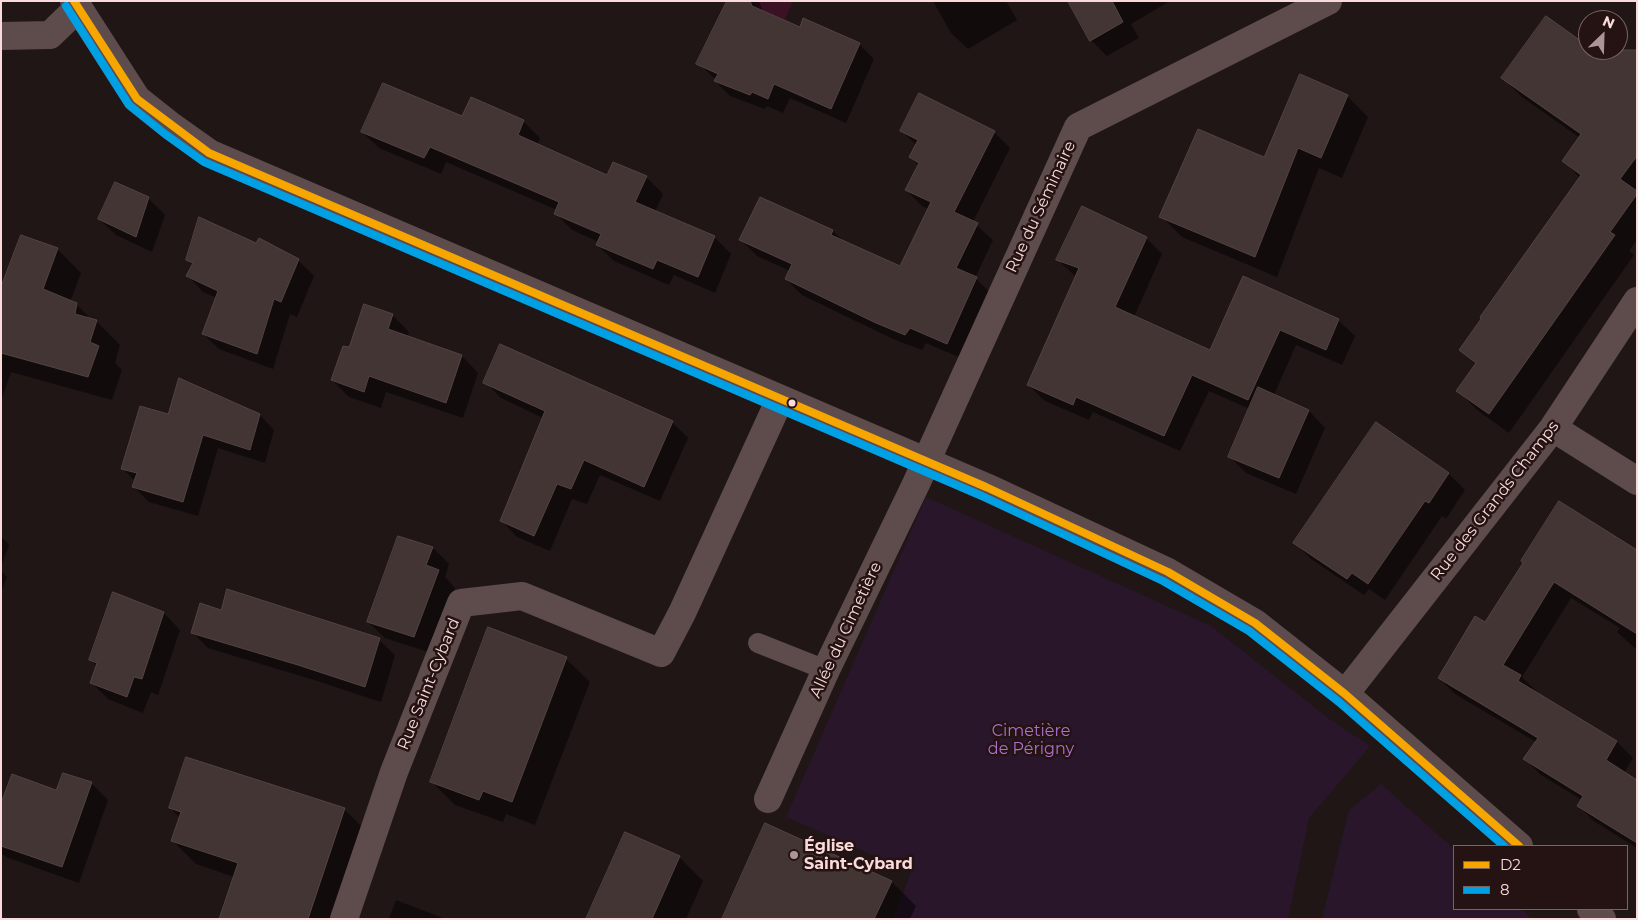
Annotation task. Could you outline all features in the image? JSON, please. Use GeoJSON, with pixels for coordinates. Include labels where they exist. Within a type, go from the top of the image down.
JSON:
{"type":"FeatureCollection","features":[{"type":"Feature","properties":{"kind":"street","name":"Rue du Séminaire"},"geometry":{"type":"LineString","coordinates":[[926,461],[1078,127],[1328,1]]}},
{"type":"Feature","properties":{"kind":"street"},"geometry":{"type":"LineString","coordinates":[[1,36],[50,34],[75,5],[137,99],[209,153],[986,487],[1168,572],[1255,623],[1345,694],[1518,845]]}},
{"type":"Feature","properties":{"kind":"street","name":"Rue des Grands Champs"},"geometry":{"type":"LineString","coordinates":[[1345,694],[1553,428],[1637,301]]}},
{"type":"Feature","properties":{"kind":"street","name":"Rue Saint-Cybard"},"geometry":{"type":"LineString","coordinates":[[344,919],[394,772],[461,603],[522,596],[661,653],[686,605],[780,399]]}},
{"type":"Feature","properties":{"kind":"street"},"geometry":{"type":"LineString","coordinates":[[1553,428],[1637,481]]}},
{"type":"Feature","properties":{"kind":"street","name":"Allée du Cimetière"},"geometry":{"type":"LineString","coordinates":[[768,799],[826,670],[926,461]]}},
{"type":"Feature","properties":{"kind":"street"},"geometry":{"type":"LineString","coordinates":[[1592,910],[1602,919]]}},
{"type":"Feature","properties":{"kind":"lane"},"geometry":{"type":"LineString","coordinates":[[758,643],[826,670]]}},
{"type":"Feature","properties":{"kind":"green space","name":"Cimetière de Périgny"},"geometry":{"type":"Polygon","coordinates":[[[926,497],[1211,626],[1328,718],[1370,746],[1309,818],[1288,919],[893,919],[911,872],[786,817],[926,497]]]}},
{"type":"Feature","properties":{"kind":"green space"},"geometry":{"type":"Polygon","coordinates":[[[1381,784],[1453,848],[1453,910],[1522,910],[1532,919],[1322,919],[1349,810],[1381,784]]]}},
{"type":"Feature","properties":{"kind":"shaded area"},"geometry":{"type":"Polygon","coordinates":[[[757,1],[793,1],[781,29],[751,16],[757,1]]]}},
{"type":"Feature","properties":{"kind":"building"},"geometry":{"type":"Polygon","coordinates":[[[727,1],[750,1],[752,6],[800,27],[803,18],[860,43],[831,109],[774,84],[768,99],[752,92],[750,95],[714,81],[718,74],[696,64],[727,1]]]}},
{"type":"Feature","properties":{"kind":"building"},"geometry":{"type":"Polygon","coordinates":[[[1068,1],[1112,1],[1123,22],[1090,41],[1068,1]]]}},
{"type":"Feature","properties":{"kind":"building"},"geometry":{"type":"Polygon","coordinates":[[[1546,16],[1578,39],[1578,60],[1628,60],[1628,50],[1637,50],[1637,156],[1620,179],[1637,191],[1637,194],[1610,232],[1615,235],[1489,414],[1456,391],[1476,363],[1459,350],[1481,319],[1480,317],[1581,175],[1562,161],[1581,134],[1501,78],[1546,16]]]}},
{"type":"Feature","properties":{"kind":"building"},"geometry":{"type":"Polygon","coordinates":[[[1300,74],[1348,95],[1321,158],[1298,148],[1255,257],[1159,217],[1198,129],[1264,157],[1300,74]]]}},
{"type":"Feature","properties":{"kind":"building"},"geometry":{"type":"Polygon","coordinates":[[[383,83],[462,116],[471,97],[524,120],[518,135],[607,175],[613,162],[647,176],[635,202],[715,236],[698,277],[657,260],[653,269],[596,245],[601,234],[554,214],[559,202],[430,147],[424,158],[361,132],[383,83]]]}},
{"type":"Feature","properties":{"kind":"building"},"geometry":{"type":"Polygon","coordinates":[[[919,93],[995,131],[954,212],[978,223],[956,268],[977,277],[947,344],[910,328],[905,335],[785,279],[792,264],[739,240],[760,197],[833,230],[831,235],[900,266],[931,202],[905,190],[919,163],[909,157],[918,140],[900,131],[919,93]]]}},
{"type":"Feature","properties":{"kind":"building"},"geometry":{"type":"Polygon","coordinates":[[[115,182],[149,197],[136,237],[98,219],[115,182]]]}},
{"type":"Feature","properties":{"kind":"building"},"geometry":{"type":"Polygon","coordinates":[[[1082,206],[1147,237],[1115,307],[1210,350],[1243,276],[1339,319],[1326,350],[1280,330],[1248,400],[1192,375],[1164,436],[1076,397],[1073,405],[1027,385],[1079,268],[1056,260],[1082,206]]]}},
{"type":"Feature","properties":{"kind":"building"},"geometry":{"type":"Polygon","coordinates":[[[199,217],[256,243],[259,238],[299,259],[281,302],[274,299],[257,354],[202,334],[218,291],[186,276],[193,263],[186,260],[199,217]]]}},
{"type":"Feature","properties":{"kind":"building"},"geometry":{"type":"Polygon","coordinates":[[[21,235],[58,248],[43,289],[77,303],[75,314],[97,320],[90,342],[99,346],[88,377],[1,353],[1,287],[21,235]]]}},
{"type":"Feature","properties":{"kind":"building"},"geometry":{"type":"Polygon","coordinates":[[[364,304],[393,314],[388,329],[462,355],[446,403],[369,376],[364,392],[331,380],[343,346],[349,347],[364,304]]]}},
{"type":"Feature","properties":{"kind":"building"},"geometry":{"type":"Polygon","coordinates":[[[500,344],[673,421],[644,487],[584,460],[571,489],[557,484],[534,536],[500,521],[545,411],[483,383],[500,344]]]}},
{"type":"Feature","properties":{"kind":"building"},"geometry":{"type":"Polygon","coordinates":[[[179,378],[260,414],[250,450],[203,435],[183,502],[132,487],[137,473],[121,469],[140,406],[168,414],[179,378]]]}},
{"type":"Feature","properties":{"kind":"building"},"geometry":{"type":"Polygon","coordinates":[[[1258,387],[1309,410],[1279,478],[1228,457],[1258,387]]]}},
{"type":"Feature","properties":{"kind":"building"},"geometry":{"type":"Polygon","coordinates":[[[1376,422],[1449,473],[1429,503],[1425,501],[1368,584],[1352,573],[1347,579],[1293,543],[1376,422]]]}},
{"type":"Feature","properties":{"kind":"building"},"geometry":{"type":"Polygon","coordinates":[[[1559,501],[1637,550],[1637,634],[1554,582],[1503,665],[1521,675],[1518,681],[1617,741],[1606,760],[1637,780],[1637,843],[1577,806],[1583,796],[1523,759],[1538,738],[1438,678],[1475,616],[1485,622],[1523,563],[1521,561],[1559,501]]]}},
{"type":"Feature","properties":{"kind":"building"},"geometry":{"type":"Polygon","coordinates":[[[398,536],[433,547],[426,565],[439,570],[414,637],[367,622],[398,536]]]}},
{"type":"Feature","properties":{"kind":"building"},"geometry":{"type":"Polygon","coordinates":[[[227,589],[380,638],[365,687],[191,633],[200,603],[221,610],[227,589]]]}},
{"type":"Feature","properties":{"kind":"building"},"geometry":{"type":"Polygon","coordinates":[[[113,592],[164,612],[142,679],[134,677],[127,697],[90,683],[97,663],[89,660],[113,592]]]}},
{"type":"Feature","properties":{"kind":"building"},"geometry":{"type":"Polygon","coordinates":[[[488,627],[567,657],[512,802],[483,791],[479,800],[430,782],[488,627]]]}},
{"type":"Feature","properties":{"kind":"building"},"geometry":{"type":"Polygon","coordinates":[[[186,757],[345,808],[308,919],[219,919],[238,863],[171,841],[181,812],[169,808],[186,757]]]}},
{"type":"Feature","properties":{"kind":"building"},"geometry":{"type":"Polygon","coordinates":[[[63,773],[92,782],[62,867],[1,846],[1,803],[12,774],[56,790],[63,773]]]}},
{"type":"Feature","properties":{"kind":"building","name":"Église Saint-Cybard"},"geometry":{"type":"Polygon","coordinates":[[[765,823],[892,881],[874,919],[722,919],[765,823]]]}},
{"type":"Feature","properties":{"kind":"building"},"geometry":{"type":"Polygon","coordinates":[[[625,832],[680,856],[652,919],[586,919],[625,832]]]}},
{"type":"Feature","properties":{"kind":"transit line","name":"D2"},"geometry":{"type":"LineString","coordinates":[[74,1],[137,99],[209,153],[986,487],[1168,572],[1255,623],[1345,694],[1518,845]]}},
{"type":"Feature","properties":{"kind":"transit line","name":"8"},"geometry":{"type":"LineString","coordinates":[[66,6],[129,105],[204,162],[982,496],[1163,581],[1249,631],[1339,702],[1503,845]]}},
{"type":"Feature","properties":{"kind":"place","name":"Église Saint-Cybard"},"geometry":{"type":"Point","coordinates":[794,855]}}]}
